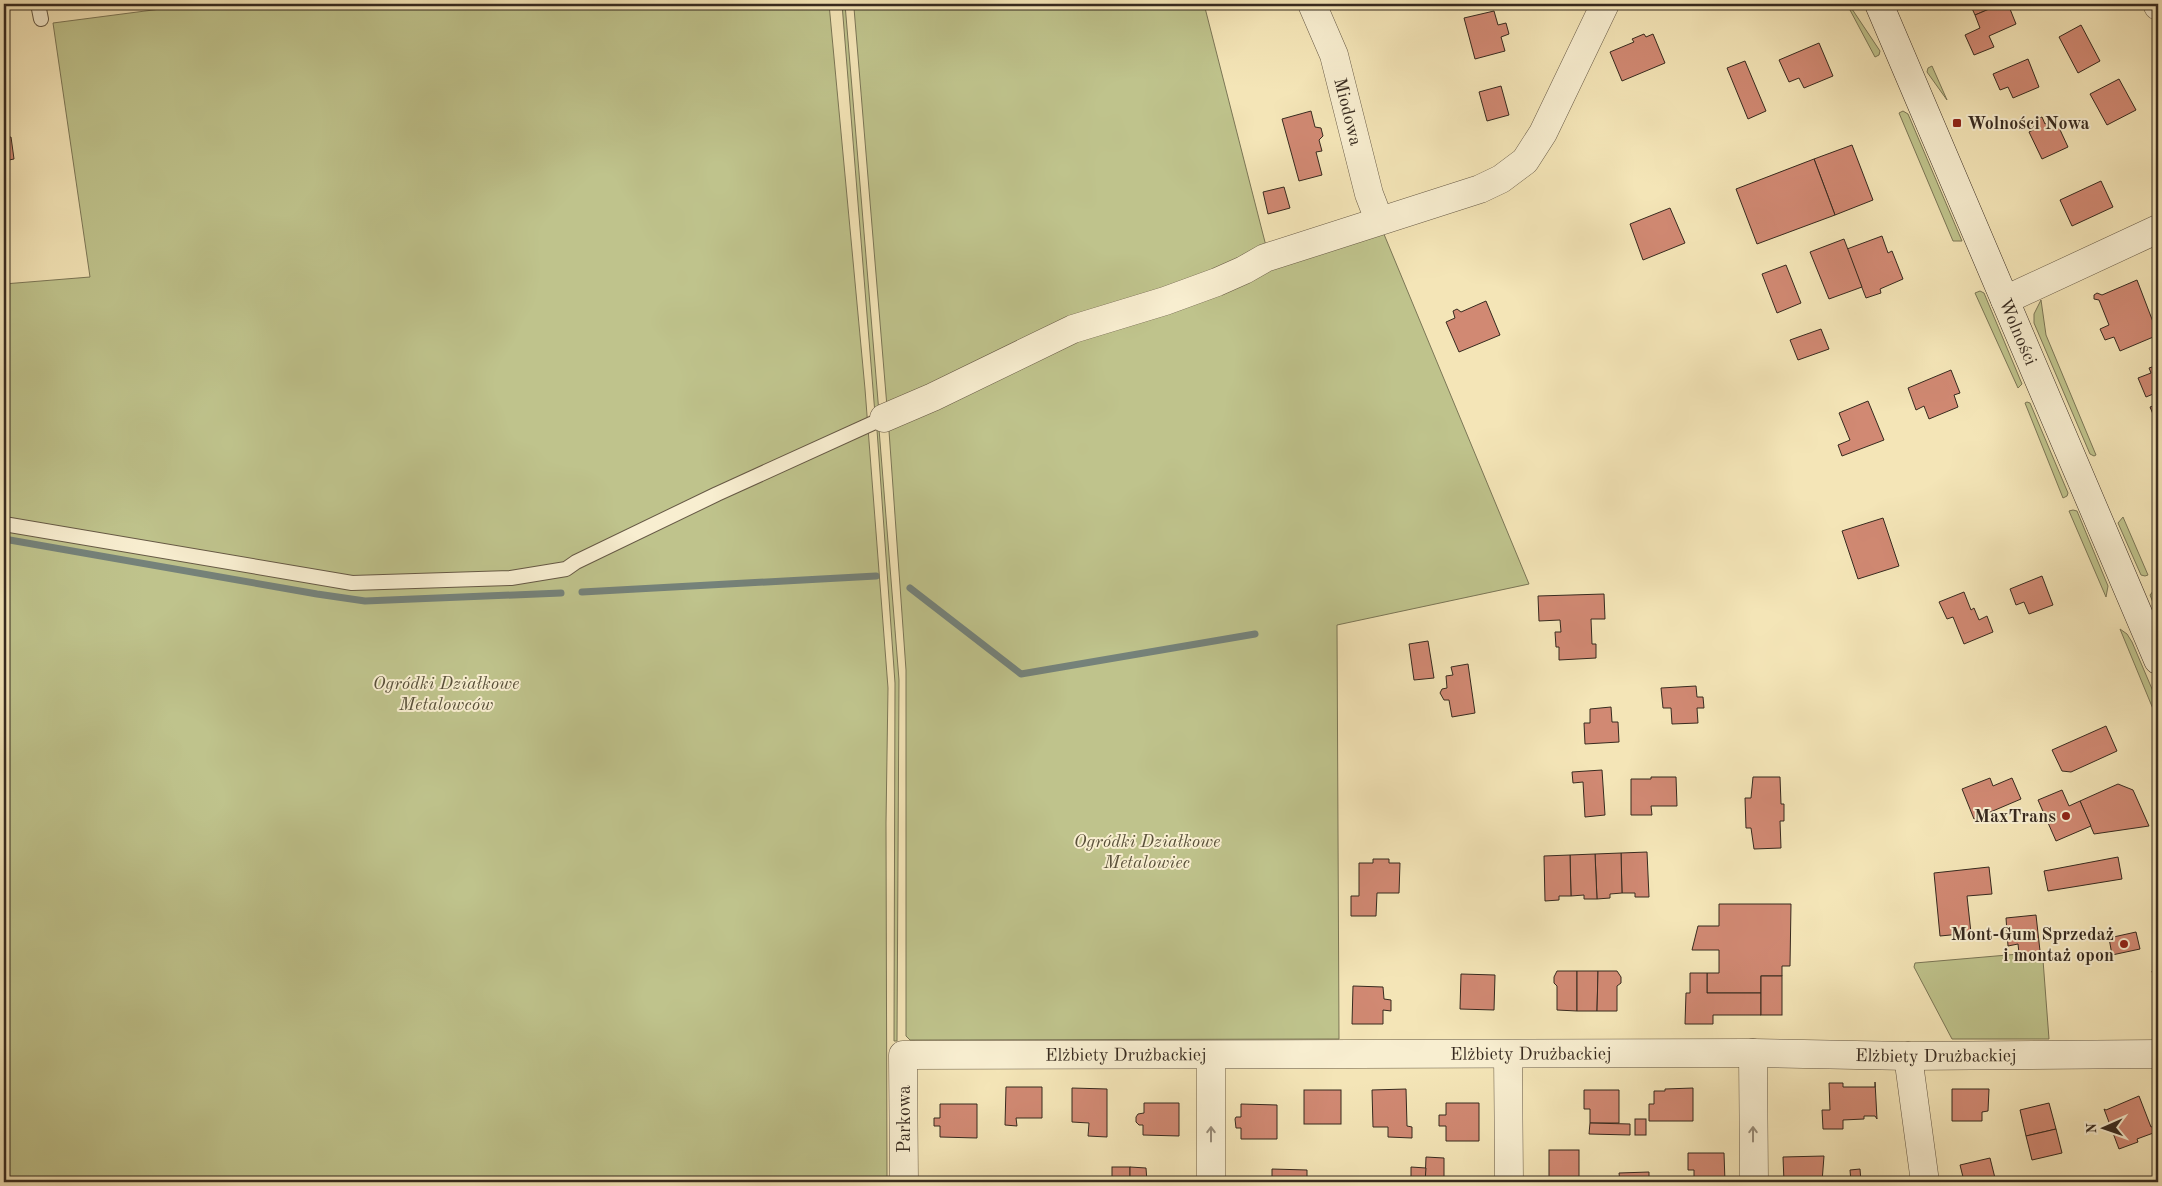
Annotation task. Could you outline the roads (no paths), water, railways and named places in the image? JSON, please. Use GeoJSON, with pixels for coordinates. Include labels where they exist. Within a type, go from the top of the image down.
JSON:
{"type":"FeatureCollection","features":[{"type":"Feature","properties":{"kind":"street","name":"Miodowa"},"geometry":{"type":"LineString","coordinates":[[1312,4],[1334,54],[1367,185],[1380,220]]}},
{"type":"Feature","properties":{"kind":"street"},"geometry":{"type":"LineString","coordinates":[[884,418],[933,397],[1073,329],[1165,301],[1217,282],[1244,270],[1264,258],[1480,189],[1502,179],[1525,161],[1543,133],[1605,4]]}},
{"type":"Feature","properties":{"kind":"street","name":"Wolności"},"geometry":{"type":"LineString","coordinates":[[1879,4],[2158,660]]}},
{"type":"Feature","properties":{"kind":"street"},"geometry":{"type":"LineString","coordinates":[[2005,300],[2158,229]]}},
{"type":"Feature","properties":{"kind":"street"},"geometry":{"type":"LineString","coordinates":[[1753,1053],[1754,1182]]}},
{"type":"Feature","properties":{"kind":"street","name":"Elżbiety Drużbackiej"},"geometry":{"type":"LineString","coordinates":[[903,1055],[1211,1056],[1753,1053],[1908,1056],[2158,1054]]}},
{"type":"Feature","properties":{"kind":"street"},"geometry":{"type":"LineString","coordinates":[[1508,1054],[1509,1182]]}},
{"type":"Feature","properties":{"kind":"street","name":"Parkowa"},"geometry":{"type":"LineString","coordinates":[[903,1055],[904,1182]]}},
{"type":"Feature","properties":{"kind":"street"},"geometry":{"type":"LineString","coordinates":[[1211,1056],[1211,1182]]}},
{"type":"Feature","properties":{"kind":"street"},"geometry":{"type":"LineString","coordinates":[[1908,1056],[1925,1182]]}},
{"type":"Feature","properties":{"kind":"lane"},"geometry":{"type":"LineString","coordinates":[[38,4],[40,19]]}},
{"type":"Feature","properties":{"kind":"lane"},"geometry":{"type":"LineString","coordinates":[[4,524],[352,583],[511,578],[566,570],[576,562],[717,494],[884,418]]}},
{"type":"Feature","properties":{"kind":"waterway"},"geometry":{"type":"LineString","coordinates":[[4,539],[365,601],[561,593]]}},
{"type":"Feature","properties":{"kind":"waterway"},"geometry":{"type":"LineString","coordinates":[[582,592],[876,576]]}},
{"type":"Feature","properties":{"kind":"waterway"},"geometry":{"type":"LineString","coordinates":[[910,588],[1021,674],[1255,634]]}},
{"type":"Feature","properties":{"kind":"place","name":"Wolności Nowa"},"geometry":{"type":"Point","coordinates":[1957,123]}},
{"type":"Feature","properties":{"kind":"place","name":"MaxTrans"},"geometry":{"type":"Point","coordinates":[2066,816]}},
{"type":"Feature","properties":{"kind":"place","name":"Mont-Gum Sprzedaż i montaż opon"},"geometry":{"type":"Point","coordinates":[2124,944]}},
{"type":"Feature","properties":{"kind":"park label","name":"Ogródki Działkowe Metalowców"},"geometry":{"type":"Point","coordinates":[446,693]}},
{"type":"Feature","properties":{"kind":"park label","name":"Ogródki Działkowe Metalowiec"},"geometry":{"type":"Point","coordinates":[1147,851]}}]}
